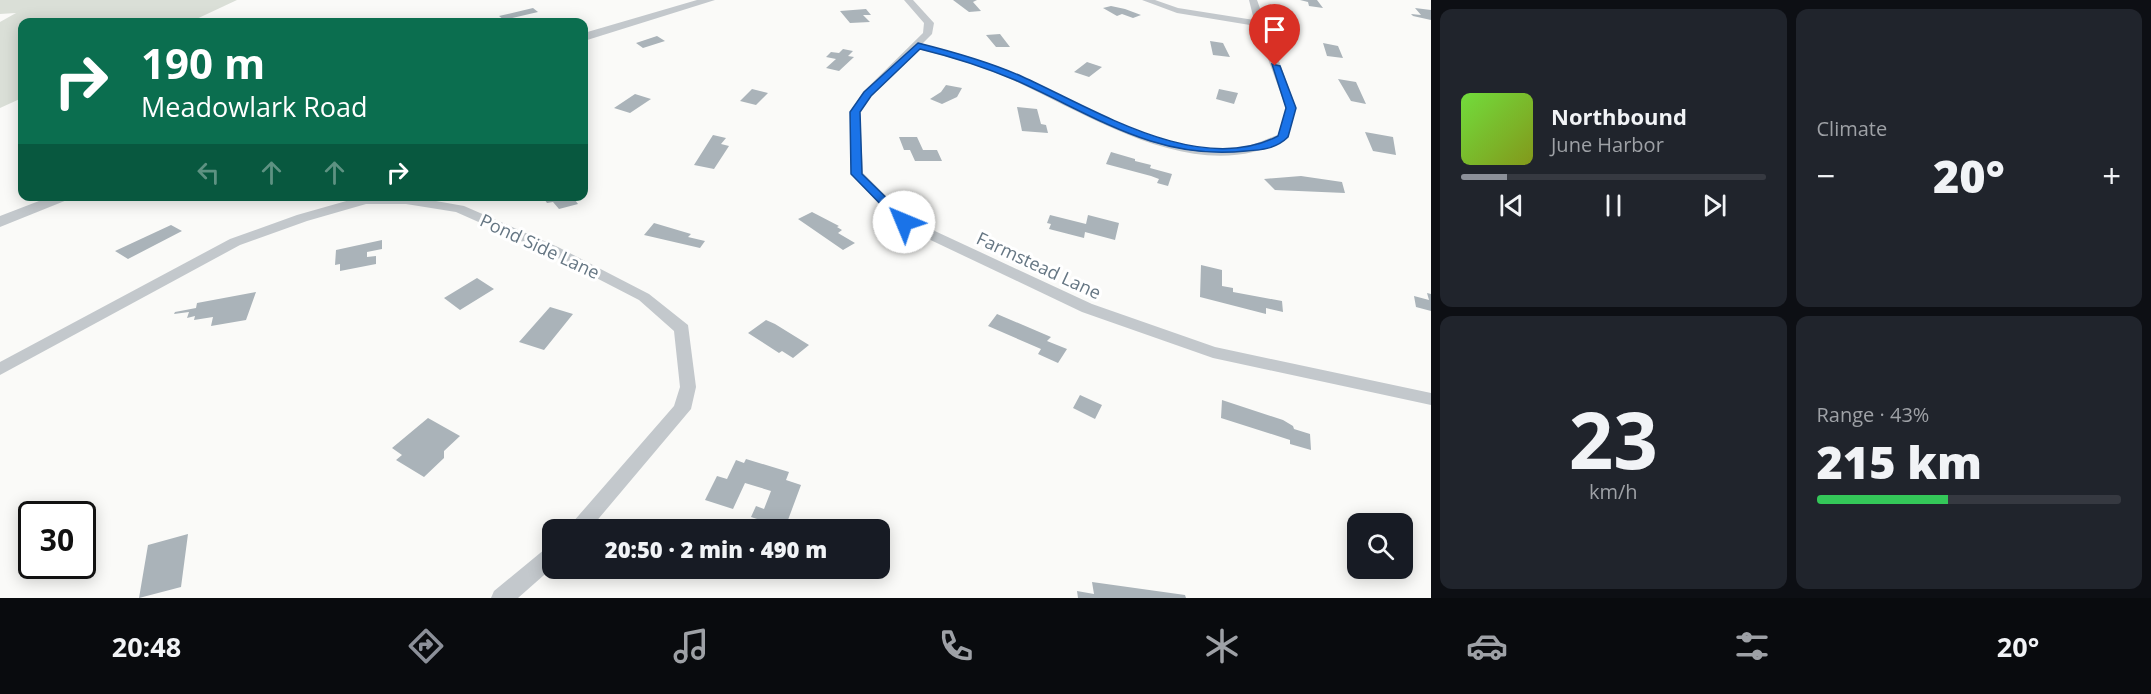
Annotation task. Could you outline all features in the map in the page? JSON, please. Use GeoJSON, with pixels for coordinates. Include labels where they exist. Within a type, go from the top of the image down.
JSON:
{"type":"FeatureCollection","features":[{"type":"Feature","properties":{"kind":"street"},"geometry":{"type":"LineString","coordinates":[[588,36],[709,0]]}},
{"type":"Feature","properties":{"kind":"street","name":"Farmstead Lane"},"geometry":{"type":"LineString","coordinates":[[908,0],[929,24],[927,34],[918,46],[867,94],[855,112],[857,174],[904,222],[1087,308],[1202,348],[1431,399]]}},
{"type":"Feature","properties":{"kind":"street"},"geometry":{"type":"LineString","coordinates":[[1146,0],[1187,12],[1260,24]]}},
{"type":"Feature","properties":{"kind":"street"},"geometry":{"type":"LineString","coordinates":[[918,46],[968,59],[1018,78],[1136,134],[1174,146],[1215,151],[1266,146],[1283,137],[1291,108],[1253,0]]}},
{"type":"Feature","properties":{"kind":"street"},"geometry":{"type":"LineString","coordinates":[[0,222],[56,201]]}},
{"type":"Feature","properties":{"kind":"street","name":"Pond Side Lane"},"geometry":{"type":"LineString","coordinates":[[0,369],[235,242],[362,201]]}},
{"type":"Feature","properties":{"kind":"street","name":"Pond Side Lane"},"geometry":{"type":"LineString","coordinates":[[413,201],[459,208],[553,250],[644,297],[682,329],[688,387],[682,409],[586,519]]}},
{"type":"Feature","properties":{"kind":"street"},"geometry":{"type":"LineString","coordinates":[[502,598],[542,564]]}},
{"type":"Feature","properties":{"kind":"shaded area"},"geometry":{"type":"Polygon","coordinates":[[[0,0],[237,0],[199,18],[18,18],[18,100],[0,108],[0,22],[16,13],[0,14],[0,0]]]}},
{"type":"Feature","properties":{"kind":"building"},"geometry":{"type":"Polygon","coordinates":[[[953,0],[977,0],[973,2],[981,11],[969,12],[953,0]]]}},
{"type":"Feature","properties":{"kind":"building"},"geometry":{"type":"Polygon","coordinates":[[[1300,0],[1317,0],[1323,8],[1309,6],[1308,2],[1300,0]]]}},
{"type":"Feature","properties":{"kind":"building"},"geometry":{"type":"Polygon","coordinates":[[[1111,6],[1141,15],[1133,18],[1122,14],[1117,16],[1103,8],[1111,6]]]}},
{"type":"Feature","properties":{"kind":"building"},"geometry":{"type":"Polygon","coordinates":[[[533,8],[538,12],[512,18],[499,16],[533,8]]]}},
{"type":"Feature","properties":{"kind":"building"},"geometry":{"type":"Polygon","coordinates":[[[1415,8],[1431,10],[1431,20],[1413,16],[1411,14],[1421,15],[1415,8]]]}},
{"type":"Feature","properties":{"kind":"building"},"geometry":{"type":"Polygon","coordinates":[[[866,9],[871,15],[863,15],[870,22],[850,23],[840,11],[866,9]]]}},
{"type":"Feature","properties":{"kind":"building"},"geometry":{"type":"Polygon","coordinates":[[[1000,34],[1010,47],[996,47],[986,35],[1000,34]]]}},
{"type":"Feature","properties":{"kind":"building"},"geometry":{"type":"Polygon","coordinates":[[[657,36],[665,41],[643,48],[636,43],[657,36]]]}},
{"type":"Feature","properties":{"kind":"building"},"geometry":{"type":"Polygon","coordinates":[[[1210,41],[1223,43],[1230,57],[1213,55],[1210,41]]]}},
{"type":"Feature","properties":{"kind":"building"},"geometry":{"type":"Polygon","coordinates":[[[1323,43],[1338,46],[1343,58],[1327,56],[1323,43]]]}},
{"type":"Feature","properties":{"kind":"building"},"geometry":{"type":"Polygon","coordinates":[[[843,49],[853,51],[848,56],[854,57],[839,71],[826,68],[836,59],[826,57],[831,52],[839,53],[843,49]]]}},
{"type":"Feature","properties":{"kind":"building"},"geometry":{"type":"Polygon","coordinates":[[[1087,62],[1102,67],[1089,77],[1074,72],[1087,62]]]}},
{"type":"Feature","properties":{"kind":"building"},"geometry":{"type":"Polygon","coordinates":[[[1338,79],[1356,82],[1366,104],[1351,101],[1338,79]]]}},
{"type":"Feature","properties":{"kind":"building"},"geometry":{"type":"Polygon","coordinates":[[[946,85],[962,88],[957,97],[942,104],[930,99],[941,92],[946,85]]]}},
{"type":"Feature","properties":{"kind":"building"},"geometry":{"type":"Polygon","coordinates":[[[752,89],[768,93],[756,105],[740,101],[752,89]]]}},
{"type":"Feature","properties":{"kind":"building"},"geometry":{"type":"Polygon","coordinates":[[[1219,89],[1238,93],[1234,104],[1216,99],[1219,89]]]}},
{"type":"Feature","properties":{"kind":"building"},"geometry":{"type":"Polygon","coordinates":[[[635,94],[651,99],[630,113],[614,108],[635,94]]]}},
{"type":"Feature","properties":{"kind":"building"},"geometry":{"type":"Polygon","coordinates":[[[1017,107],[1037,109],[1041,124],[1046,125],[1048,133],[1022,131],[1017,107]]]}},
{"type":"Feature","properties":{"kind":"building"},"geometry":{"type":"Polygon","coordinates":[[[1365,132],[1393,137],[1396,155],[1373,151],[1365,132]]]}},
{"type":"Feature","properties":{"kind":"building"},"geometry":{"type":"Polygon","coordinates":[[[713,135],[726,138],[721,144],[729,146],[714,169],[694,165],[713,135]]]}},
{"type":"Feature","properties":{"kind":"building"},"geometry":{"type":"Polygon","coordinates":[[[899,137],[917,137],[923,150],[937,150],[942,161],[915,161],[910,150],[904,150],[899,137]]]}},
{"type":"Feature","properties":{"kind":"building"},"geometry":{"type":"Polygon","coordinates":[[[1111,152],[1151,165],[1150,168],[1172,174],[1168,186],[1157,183],[1159,179],[1151,176],[1106,164],[1111,152]]]}},
{"type":"Feature","properties":{"kind":"building"},"geometry":{"type":"Polygon","coordinates":[[[1301,176],[1342,182],[1345,193],[1275,190],[1264,179],[1301,176]]]}},
{"type":"Feature","properties":{"kind":"building"},"geometry":{"type":"Polygon","coordinates":[[[546,201],[576,201],[578,204],[559,209],[553,202],[546,201]]]}},
{"type":"Feature","properties":{"kind":"building"},"geometry":{"type":"Polygon","coordinates":[[[812,212],[839,226],[837,227],[842,230],[838,233],[855,243],[843,250],[798,219],[812,212]]]}},
{"type":"Feature","properties":{"kind":"building"},"geometry":{"type":"Polygon","coordinates":[[[1050,215],[1086,224],[1088,215],[1119,223],[1115,240],[1085,232],[1084,238],[1049,229],[1051,224],[1047,223],[1050,215]]]}},
{"type":"Feature","properties":{"kind":"building"},"geometry":{"type":"Polygon","coordinates":[[[654,223],[691,234],[688,237],[705,241],[700,248],[644,235],[654,223]]]}},
{"type":"Feature","properties":{"kind":"building"},"geometry":{"type":"Polygon","coordinates":[[[171,225],[182,231],[128,259],[115,251],[171,225]]]}},
{"type":"Feature","properties":{"kind":"building"},"geometry":{"type":"Polygon","coordinates":[[[382,240],[382,249],[367,252],[367,257],[376,256],[376,264],[340,271],[340,264],[335,265],[336,250],[382,240]]]}},
{"type":"Feature","properties":{"kind":"building"},"geometry":{"type":"Polygon","coordinates":[[[1201,265],[1222,270],[1222,286],[1233,288],[1233,292],[1282,301],[1283,312],[1266,308],[1266,314],[1200,297],[1201,265]]]}},
{"type":"Feature","properties":{"kind":"building"},"geometry":{"type":"Polygon","coordinates":[[[477,278],[494,289],[460,310],[444,298],[477,278]]]}},
{"type":"Feature","properties":{"kind":"building"},"geometry":{"type":"Polygon","coordinates":[[[256,292],[246,320],[211,326],[213,317],[194,320],[195,316],[187,318],[189,312],[174,314],[196,308],[197,303],[256,292]]]}},
{"type":"Feature","properties":{"kind":"building"},"geometry":{"type":"Polygon","coordinates":[[[1427,293],[1431,294],[1431,311],[1416,307],[1414,296],[1429,300],[1427,293]]]}},
{"type":"Feature","properties":{"kind":"building"},"geometry":{"type":"Polygon","coordinates":[[[550,307],[573,314],[544,350],[519,342],[550,307]]]}},
{"type":"Feature","properties":{"kind":"building"},"geometry":{"type":"Polygon","coordinates":[[[997,314],[1051,337],[1047,341],[1067,349],[1058,363],[1038,354],[1041,349],[988,326],[997,314]]]}},
{"type":"Feature","properties":{"kind":"building"},"geometry":{"type":"Polygon","coordinates":[[[766,320],[809,345],[793,358],[782,351],[779,353],[748,333],[766,320]]]}},
{"type":"Feature","properties":{"kind":"building"},"geometry":{"type":"Polygon","coordinates":[[[1080,395],[1102,405],[1095,419],[1073,408],[1080,395]]]}},
{"type":"Feature","properties":{"kind":"building"},"geometry":{"type":"Polygon","coordinates":[[[1222,400],[1283,420],[1294,429],[1310,434],[1311,450],[1290,444],[1290,440],[1221,418],[1222,400]]]}},
{"type":"Feature","properties":{"kind":"building"},"geometry":{"type":"Polygon","coordinates":[[[428,418],[460,436],[444,451],[444,458],[424,477],[396,460],[402,455],[392,448],[428,418]]]}},
{"type":"Feature","properties":{"kind":"building"},"geometry":{"type":"Polygon","coordinates":[[[746,459],[789,472],[786,480],[801,485],[788,519],[751,517],[756,506],[764,509],[771,491],[745,483],[733,509],[705,500],[717,476],[727,479],[736,460],[744,463],[746,459]]]}},
{"type":"Feature","properties":{"kind":"building"},"geometry":{"type":"Polygon","coordinates":[[[188,534],[181,587],[139,598],[148,545],[188,534]]]}},
{"type":"Feature","properties":{"kind":"building"},"geometry":{"type":"Polygon","coordinates":[[[1092,582],[1185,595],[1186,598],[1078,598],[1077,591],[1094,594],[1092,582]]]}},
{"type":"Feature","properties":{"kind":"route"},"geometry":{"type":"LineString","coordinates":[[904,222],[857,174],[855,112],[867,94],[918,46],[968,59],[1018,78],[1136,134],[1174,146],[1215,151],[1266,146],[1283,137],[1291,108],[1275,66]]}}]}
